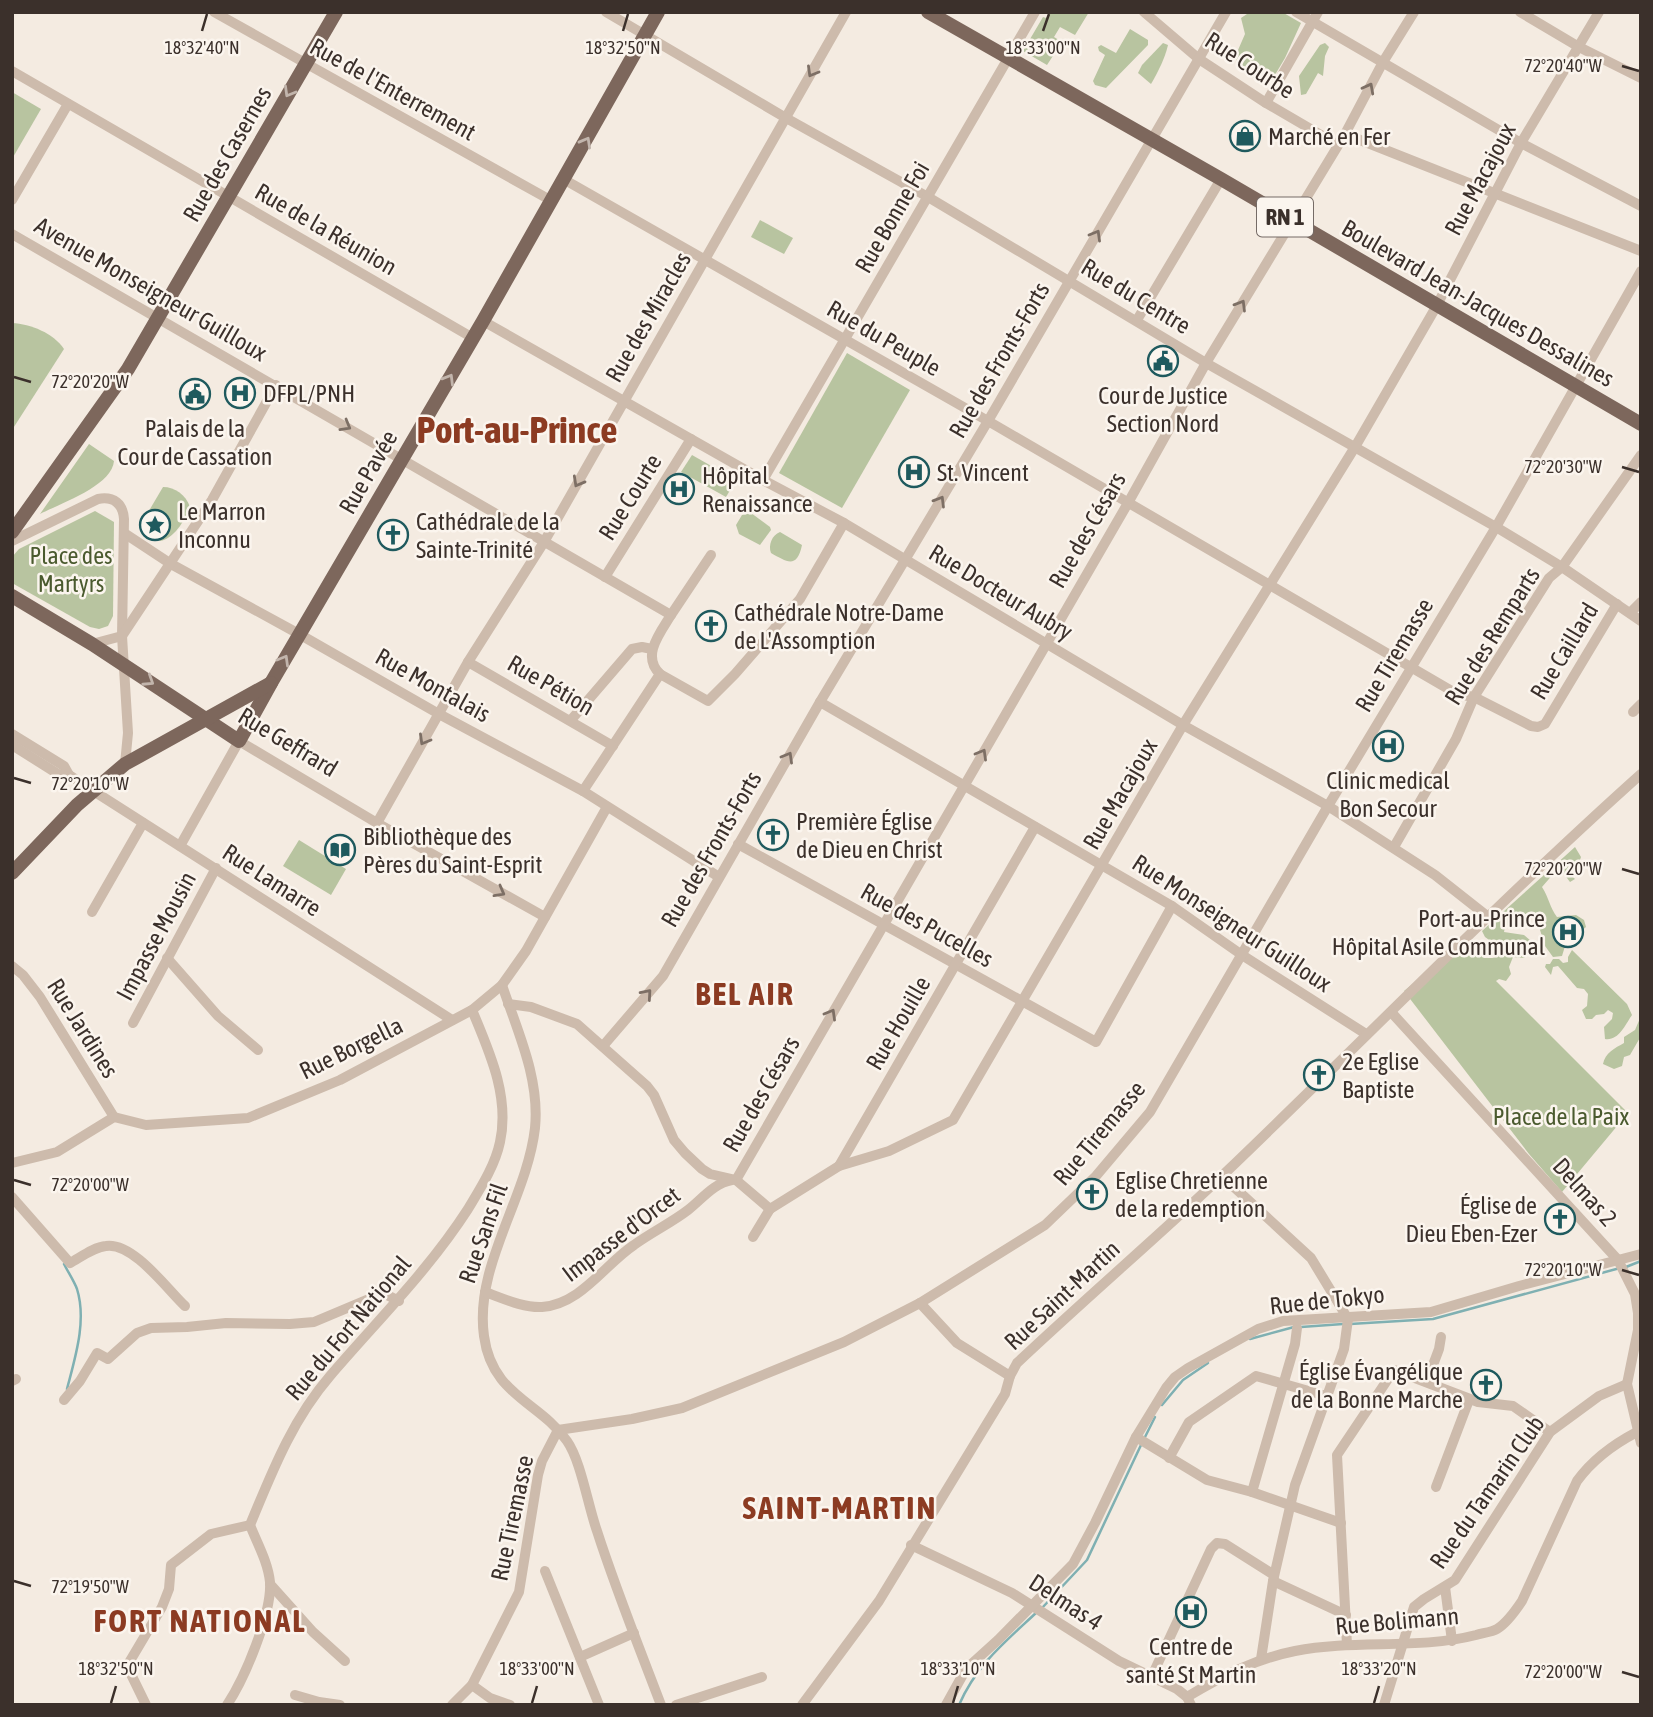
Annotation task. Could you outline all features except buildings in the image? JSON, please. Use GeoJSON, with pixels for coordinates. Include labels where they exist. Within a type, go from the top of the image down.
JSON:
{"type":"FeatureCollection","features":[{"type":"Feature","properties":{"kind":"main road","name":"Rue des Casernes"},"geometry":{"type":"LineString","coordinates":[[12,532],[128,369],[336,12]]}},
{"type":"Feature","properties":{"kind":"main road","name":"Rue Pavée"},"geometry":{"type":"LineString","coordinates":[[239,741],[565,180],[658,12]]}},
{"type":"Feature","properties":{"kind":"main road","name":"Boulevard Jean-Jacques Dessalines"},"geometry":{"type":"LineString","coordinates":[[928,12],[1641,424]]}},
{"type":"Feature","properties":{"kind":"main road","name":"Rue Geffrard"},"geometry":{"type":"LineString","coordinates":[[12,596],[92,644],[239,741]]}},
{"type":"Feature","properties":{"kind":"main road"},"geometry":{"type":"LineString","coordinates":[[12,873],[92,790],[125,764],[271,683]]}},
{"type":"Feature","properties":{"kind":"street","name":"Rue de l'Enterrement"},"geometry":{"type":"LineString","coordinates":[[214,12],[552,201]]}},
{"type":"Feature","properties":{"kind":"street","name":"Rue du Centre"},"geometry":{"type":"LineString","coordinates":[[606,12],[786,118],[928,197],[1206,363],[1496,527],[1562,567],[1641,621]]}},
{"type":"Feature","properties":{"kind":"street","name":"Rue des Miracles"},"geometry":{"type":"LineString","coordinates":[[377,823],[468,662],[544,542],[846,12]]}},
{"type":"Feature","properties":{"kind":"street","name":"Rue Bonne Foi"},"geometry":{"type":"LineString","coordinates":[[763,480],[1035,12]]}},
{"type":"Feature","properties":{"kind":"street","name":"Rue Courbe"},"geometry":{"type":"LineString","coordinates":[[1144,12],[1199,59],[1266,103],[1338,145]]}},
{"type":"Feature","properties":{"kind":"street","name":"Rue des Fronts-Forts"},"geometry":{"type":"LineString","coordinates":[[603,1046],[663,976],[820,702],[988,421],[1226,12]]}},
{"type":"Feature","properties":{"kind":"street"},"geometry":{"type":"LineString","coordinates":[[1296,12],[1315,17],[1383,62],[1521,143],[1641,206]]}},
{"type":"Feature","properties":{"kind":"street","name":"Rue des Césars"},"geometry":{"type":"LineString","coordinates":[[736,1180],[1128,503],[1206,363],[1345,134],[1383,62],[1414,12]]}},
{"type":"Feature","properties":{"kind":"street"},"geometry":{"type":"LineString","coordinates":[[1520,12],[1579,47],[1641,78]]}},
{"type":"Feature","properties":{"kind":"street","name":"Rue Macajoux"},"geometry":{"type":"LineString","coordinates":[[770,1209],[839,1166],[889,1152],[953,1120],[1184,725],[1355,447],[1436,307],[1521,143],[1599,12]]}},
{"type":"Feature","properties":{"kind":"street"},"geometry":{"type":"LineString","coordinates":[[1266,103],[1315,17]]}},
{"type":"Feature","properties":{"kind":"street","name":"Rue de la Réunion"},"geometry":{"type":"LineString","coordinates":[[12,71],[473,338]]}},
{"type":"Feature","properties":{"kind":"street"},"geometry":{"type":"LineString","coordinates":[[12,200],[68,104]]}},
{"type":"Feature","properties":{"kind":"street"},"geometry":{"type":"LineString","coordinates":[[1345,134],[1641,251]]}},
{"type":"Feature","properties":{"kind":"street","name":"Rue du Peuple"},"geometry":{"type":"LineString","coordinates":[[565,180],[1270,583],[1458,694],[1474,697]]}},
{"type":"Feature","properties":{"kind":"street"},"geometry":{"type":"LineString","coordinates":[[1137,320],[1221,180]]}},
{"type":"Feature","properties":{"kind":"street","name":"Avenue Monseigneur Guilloux"},"geometry":{"type":"LineString","coordinates":[[12,234],[671,615]]}},
{"type":"Feature","properties":{"kind":"street","name":"Rue Tiremasse"},"geometry":{"type":"LineString","coordinates":[[452,1705],[472,1685],[519,1592],[538,1475],[558,1430],[682,1408],[844,1342],[920,1303],[1045,1225],[1096,1176],[1150,1112],[1328,806],[1578,387],[1641,271]]}},
{"type":"Feature","properties":{"kind":"street","name":"Rue Docteur Aubry"},"geometry":{"type":"LineString","coordinates":[[483,321],[844,523],[1184,725],[1328,806],[1435,874],[1487,916]]}},
{"type":"Feature","properties":{"kind":"street"},"geometry":{"type":"LineString","coordinates":[[92,644],[122,636],[212,500],[276,385]]}},
{"type":"Feature","properties":{"kind":"street","name":"Rue Courte"},"geometry":{"type":"LineString","coordinates":[[606,577],[691,439]]}},
{"type":"Feature","properties":{"kind":"street","name":"Rue des Remparts"},"geometry":{"type":"LineString","coordinates":[[1394,847],[1456,739],[1474,697],[1549,578],[1562,567],[1641,456]]}},
{"type":"Feature","properties":{"kind":"street"},"geometry":{"type":"LineString","coordinates":[[12,541],[95,500],[115,500],[123,510],[122,636],[128,733],[125,764]]}},
{"type":"Feature","properties":{"kind":"street"},"geometry":{"type":"LineString","coordinates":[[711,555],[652,649],[652,664],[660,674],[708,701],[800,599],[844,523]]}},
{"type":"Feature","properties":{"kind":"street","name":"Rue Montalais"},"geometry":{"type":"LineString","coordinates":[[124,533],[171,564],[583,791],[719,877]]}},
{"type":"Feature","properties":{"kind":"street"},"geometry":{"type":"LineString","coordinates":[[1630,613],[1641,601]]}},
{"type":"Feature","properties":{"kind":"street","name":"Rue Caillard"},"geometry":{"type":"LineString","coordinates":[[1474,697],[1531,726],[1545,724],[1617,604]]}},
{"type":"Feature","properties":{"kind":"street"},"geometry":{"type":"LineString","coordinates":[[571,720],[632,649],[652,649]]}},
{"type":"Feature","properties":{"kind":"street","name":"Rue Pétion"},"geometry":{"type":"LineString","coordinates":[[468,662],[613,746]]}},
{"type":"Feature","properties":{"kind":"street"},"geometry":{"type":"LineString","coordinates":[[583,791],[660,674]]}},
{"type":"Feature","properties":{"kind":"street","name":"Rue Monseigneur Guilloux"},"geometry":{"type":"LineString","coordinates":[[820,702],[1172,906],[1242,955],[1366,1034]]}},
{"type":"Feature","properties":{"kind":"street","name":"Rue Lamarre"},"geometry":{"type":"LineString","coordinates":[[12,734],[64,766],[69,775],[92,790],[452,1020]]}},
{"type":"Feature","properties":{"kind":"street","name":"Rue Geffrard"},"geometry":{"type":"LineString","coordinates":[[239,741],[377,823],[545,917]]}},
{"type":"Feature","properties":{"kind":"street","name":"Rue Pavée"},"geometry":{"type":"LineString","coordinates":[[180,846],[239,741]]}},
{"type":"Feature","properties":{"kind":"street","name":"Rue Lamarre"},"geometry":{"type":"LineString","coordinates":[[12,746],[58,774],[69,775]]}},
{"type":"Feature","properties":{"kind":"street","name":"Rue Saint-Martin"},"geometry":{"type":"LineString","coordinates":[[802,1705],[879,1601],[1005,1394],[1017,1363],[1222,1176],[1487,916],[1641,774]]}},
{"type":"Feature","properties":{"kind":"street","name":"Rue Borgella"},"geometry":{"type":"LineString","coordinates":[[114,1117],[146,1125],[248,1118],[340,1080],[472,1010],[502,985],[526,951],[607,807]]}},
{"type":"Feature","properties":{"kind":"street"},"geometry":{"type":"LineString","coordinates":[[92,912],[143,823]]}},
{"type":"Feature","properties":{"kind":"street","name":"Rue Houille"},"geometry":{"type":"LineString","coordinates":[[839,1166],[1035,827]]}},
{"type":"Feature","properties":{"kind":"street","name":"Rue des Pucelles"},"geometry":{"type":"LineString","coordinates":[[738,844],[1096,1042],[1172,906]]}},
{"type":"Feature","properties":{"kind":"street","name":"Impasse Mousin"},"geometry":{"type":"LineString","coordinates":[[133,1023],[216,868]]}},
{"type":"Feature","properties":{"kind":"street"},"geometry":{"type":"LineString","coordinates":[[167,958],[218,1016],[258,1050]]}},
{"type":"Feature","properties":{"kind":"street","name":"Rue Jardines"},"geometry":{"type":"LineString","coordinates":[[12,966],[23,975],[40,997],[114,1117]]}},
{"type":"Feature","properties":{"kind":"street","name":"Rue Sans Fil"},"geometry":{"type":"LineString","coordinates":[[502,985],[534,1090],[535,1125],[531,1156],[482,1302],[484,1338],[496,1371],[511,1392],[558,1430],[572,1449],[597,1532],[661,1705]]}},
{"type":"Feature","properties":{"kind":"street"},"geometry":{"type":"LineString","coordinates":[[508,1004],[531,1007],[577,1024],[603,1046],[654,1095],[669,1131],[702,1170],[736,1180],[770,1209],[753,1237]]}},
{"type":"Feature","properties":{"kind":"street","name":"Rue du Fort National"},"geometry":{"type":"LineString","coordinates":[[250,1525],[298,1419],[329,1377],[424,1271],[458,1224],[490,1170],[500,1143],[500,1087],[491,1055],[472,1010]]}},
{"type":"Feature","properties":{"kind":"street","name":"Delmas 2"},"geometry":{"type":"LineString","coordinates":[[1391,1013],[1618,1260],[1634,1294],[1638,1330],[1627,1384],[1639,1438]]}},
{"type":"Feature","properties":{"kind":"street"},"geometry":{"type":"LineString","coordinates":[[12,1163],[57,1152],[114,1117]]}},
{"type":"Feature","properties":{"kind":"street"},"geometry":{"type":"LineString","coordinates":[[1222,1176],[1311,1258],[1348,1321],[1343,1349],[1290,1506],[1273,1578],[1261,1659]]}},
{"type":"Feature","properties":{"kind":"street","name":"Impasse d'Orcet"},"geometry":{"type":"LineString","coordinates":[[485,1292],[525,1306],[540,1307],[571,1298],[633,1245],[666,1226],[719,1184],[736,1180]]}},
{"type":"Feature","properties":{"kind":"street"},"geometry":{"type":"LineString","coordinates":[[12,1197],[70,1263],[105,1246],[115,1247],[145,1265],[185,1306]]}},
{"type":"Feature","properties":{"kind":"street","name":"Rue de Tokyo"},"geometry":{"type":"LineString","coordinates":[[946,1705],[966,1669],[1037,1609],[1073,1564],[1136,1437],[1175,1377],[1217,1350],[1258,1329],[1283,1321],[1348,1321],[1431,1312],[1641,1254]]}},
{"type":"Feature","properties":{"kind":"street"},"geometry":{"type":"LineString","coordinates":[[64,1400],[80,1381],[97,1353],[108,1359],[137,1334],[151,1328],[226,1323],[302,1323],[314,1321],[383,1293],[399,1301]]}},
{"type":"Feature","properties":{"kind":"street"},"geometry":{"type":"LineString","coordinates":[[920,1303],[957,1343],[1010,1376]]}},
{"type":"Feature","properties":{"kind":"street"},"geometry":{"type":"LineString","coordinates":[[1252,1492],[1295,1344],[1297,1328]]}},
{"type":"Feature","properties":{"kind":"street"},"geometry":{"type":"LineString","coordinates":[[1427,1381],[1441,1337]]}},
{"type":"Feature","properties":{"kind":"street"},"geometry":{"type":"LineString","coordinates":[[1347,1645],[1337,1455],[1394,1370],[1469,1399],[1513,1406],[1550,1432]]}},
{"type":"Feature","properties":{"kind":"street"},"geometry":{"type":"LineString","coordinates":[[1169,1458],[1189,1422],[1256,1376],[1326,1396]]}},
{"type":"Feature","properties":{"kind":"street","name":"Rue du Tamarin Club"},"geometry":{"type":"LineString","coordinates":[[1384,1705],[1414,1607],[1455,1580],[1550,1432],[1599,1396],[1627,1384]]}},
{"type":"Feature","properties":{"kind":"street"},"geometry":{"type":"LineString","coordinates":[[1436,1487],[1469,1399]]}},
{"type":"Feature","properties":{"kind":"street"},"geometry":{"type":"LineString","coordinates":[[1136,1437],[1207,1480],[1252,1492],[1341,1523]]}},
{"type":"Feature","properties":{"kind":"street","name":"Rue Bolimann"},"geometry":{"type":"LineString","coordinates":[[1189,1701],[1224,1675],[1261,1659],[1347,1645],[1452,1641],[1497,1629],[1522,1601],[1577,1480],[1617,1443],[1639,1438]]}},
{"type":"Feature","properties":{"kind":"street"},"geometry":{"type":"LineString","coordinates":[[146,1705],[127,1666],[162,1606],[169,1589],[171,1565],[211,1534],[250,1525],[268,1568],[269,1601],[247,1669],[228,1705]]}},
{"type":"Feature","properties":{"kind":"street"},"geometry":{"type":"LineString","coordinates":[[1151,1678],[1211,1549],[1217,1543],[1225,1544],[1273,1578],[1346,1615]]}},
{"type":"Feature","properties":{"kind":"street","name":"Delmas 4"},"geometry":{"type":"LineString","coordinates":[[911,1545],[1012,1592],[1119,1661],[1177,1689],[1189,1701]]}},
{"type":"Feature","properties":{"kind":"street"},"geometry":{"type":"LineString","coordinates":[[545,1571],[599,1705]]}},
{"type":"Feature","properties":{"kind":"street"},"geometry":{"type":"LineString","coordinates":[[270,1584],[304,1623],[345,1661]]}},
{"type":"Feature","properties":{"kind":"street"},"geometry":{"type":"LineString","coordinates":[[1445,1587],[1452,1641]]}},
{"type":"Feature","properties":{"kind":"street"},"geometry":{"type":"LineString","coordinates":[[580,1657],[634,1633]]}},
{"type":"Feature","properties":{"kind":"street"},"geometry":{"type":"LineString","coordinates":[[676,1705],[762,1677]]}},
{"type":"Feature","properties":{"kind":"street"},"geometry":{"type":"LineString","coordinates":[[472,1685],[503,1704]]}},
{"type":"Feature","properties":{"kind":"street"},"geometry":{"type":"LineString","coordinates":[[295,1695],[340,1705]]}},
{"type":"Feature","properties":{"kind":"green space"},"geometry":{"type":"Polygon","coordinates":[[[1050,12],[1089,12],[1075,35],[1060,27],[1054,37],[1062,42],[1047,65],[1023,51],[1043,17],[1046,18],[1050,12]]]}},
{"type":"Feature","properties":{"kind":"green space"},"geometry":{"type":"Polygon","coordinates":[[[1250,12],[1282,12],[1301,23],[1285,58],[1266,86],[1241,69],[1235,57],[1245,34],[1241,18],[1250,12]]]}},
{"type":"Feature","properties":{"kind":"green space"},"geometry":{"type":"Polygon","coordinates":[[[1130,29],[1148,40],[1148,45],[1106,88],[1095,85],[1093,81],[1105,55],[1098,47],[1101,45],[1116,53],[1130,29]]]}},
{"type":"Feature","properties":{"kind":"green space"},"geometry":{"type":"Polygon","coordinates":[[[1163,43],[1168,45],[1167,50],[1151,84],[1138,73],[1163,43]]]}},
{"type":"Feature","properties":{"kind":"green space"},"geometry":{"type":"Polygon","coordinates":[[[1325,43],[1329,47],[1323,76],[1318,73],[1306,94],[1301,95],[1299,76],[1320,45],[1325,43]]]}},
{"type":"Feature","properties":{"kind":"green space"},"geometry":{"type":"Polygon","coordinates":[[[12,92],[41,109],[12,159],[12,92]]]}},
{"type":"Feature","properties":{"kind":"green space"},"geometry":{"type":"Polygon","coordinates":[[[760,220],[793,238],[784,254],[751,237],[760,220]]]}},
{"type":"Feature","properties":{"kind":"green space"},"geometry":{"type":"Polygon","coordinates":[[[12,323],[41,330],[54,338],[64,349],[12,430],[12,323]]]}},
{"type":"Feature","properties":{"kind":"green space"},"geometry":{"type":"Polygon","coordinates":[[[847,353],[910,390],[842,508],[779,473],[847,353]]]}},
{"type":"Feature","properties":{"kind":"green space"},"geometry":{"type":"Polygon","coordinates":[[[89,444],[114,461],[111,470],[105,478],[84,493],[40,514],[89,444]]]}},
{"type":"Feature","properties":{"kind":"green space"},"geometry":{"type":"Polygon","coordinates":[[[692,455],[736,480],[726,497],[681,472],[692,455]]]}},
{"type":"Feature","properties":{"kind":"green space"},"geometry":{"type":"Polygon","coordinates":[[[163,487],[180,492],[190,507],[174,533],[160,541],[142,531],[140,526],[163,487]]]}},
{"type":"Feature","properties":{"kind":"green space","name":"Place des Martyrs"},"geometry":{"type":"Polygon","coordinates":[[[95,511],[114,522],[113,616],[108,626],[99,629],[90,627],[12,583],[12,557],[19,549],[95,511]]]}},
{"type":"Feature","properties":{"kind":"green space"},"geometry":{"type":"Polygon","coordinates":[[[751,513],[771,530],[760,545],[739,534],[736,525],[742,515],[751,513]]]}},
{"type":"Feature","properties":{"kind":"green space"},"geometry":{"type":"Polygon","coordinates":[[[780,532],[802,545],[794,560],[787,561],[771,553],[771,541],[780,532]]]}},
{"type":"Feature","properties":{"kind":"green space"},"geometry":{"type":"Polygon","coordinates":[[[299,840],[346,869],[331,895],[283,866],[299,840]]]}},
{"type":"Feature","properties":{"kind":"green space","name":"Place de la Paix"},"geometry":{"type":"Polygon","coordinates":[[[1575,847],[1581,857],[1571,875],[1575,879],[1570,882],[1564,874],[1555,872],[1542,887],[1557,917],[1576,915],[1584,920],[1586,927],[1566,943],[1562,956],[1553,957],[1545,946],[1536,917],[1530,913],[1521,915],[1505,927],[1504,932],[1524,935],[1531,941],[1530,950],[1524,958],[1513,957],[1509,967],[1511,974],[1506,981],[1496,981],[1628,1113],[1562,1192],[1529,1154],[1404,991],[1460,945],[1464,949],[1470,942],[1476,941],[1478,951],[1484,958],[1493,958],[1500,954],[1499,947],[1485,937],[1482,931],[1575,847]]]}},
{"type":"Feature","properties":{"kind":"green space"},"geometry":{"type":"Polygon","coordinates":[[[1572,950],[1627,1004],[1632,1015],[1614,1038],[1605,1039],[1604,1027],[1612,1019],[1613,1013],[1608,1010],[1592,1019],[1586,1019],[1582,1010],[1587,1006],[1588,994],[1584,989],[1577,988],[1558,966],[1553,967],[1551,975],[1545,967],[1553,959],[1568,962],[1572,950]]]}},
{"type":"Feature","properties":{"kind":"green space"},"geometry":{"type":"Polygon","coordinates":[[[1641,1016],[1641,1036],[1630,1055],[1624,1057],[1622,1066],[1614,1069],[1603,1064],[1608,1054],[1624,1043],[1624,1037],[1635,1030],[1641,1016]]]}},
{"type":"Feature","properties":{"kind":"waterway"},"geometry":{"type":"LineString","coordinates":[[1626,1267],[1641,1261]]}},
{"type":"Feature","properties":{"kind":"waterway"},"geometry":{"type":"LineString","coordinates":[[64,1264],[77,1289],[81,1314],[79,1339],[67,1389]]}},
{"type":"Feature","properties":{"kind":"waterway"},"geometry":{"type":"LineString","coordinates":[[1350,1324],[1433,1319],[1620,1268]]}},
{"type":"Feature","properties":{"kind":"waterway"},"geometry":{"type":"LineString","coordinates":[[1301,1327],[1343,1324]]}},
{"type":"Feature","properties":{"kind":"waterway"},"geometry":{"type":"LineString","coordinates":[[1250,1339],[1294,1327]]}},
{"type":"Feature","properties":{"kind":"waterway"},"geometry":{"type":"LineString","coordinates":[[1162,1405],[1183,1380],[1208,1363]]}},
{"type":"Feature","properties":{"kind":"waterway"},"geometry":{"type":"LineString","coordinates":[[1144,1439],[1155,1417]]}},
{"type":"Feature","properties":{"kind":"waterway"},"geometry":{"type":"LineString","coordinates":[[1042,1608],[1087,1560],[1141,1445]]}},
{"type":"Feature","properties":{"kind":"waterway"},"geometry":{"type":"LineString","coordinates":[[959,1705],[983,1665],[1037,1612]]}},
{"type":"Feature","properties":{"kind":"place","name":"Marché en Fer"},"geometry":{"type":"Point","coordinates":[1245,136]}},
{"type":"Feature","properties":{"kind":"place","name":"Cour de Justice Section Nord"},"geometry":{"type":"Point","coordinates":[1163,361]}},
{"type":"Feature","properties":{"kind":"place","name":"DFPL/PNH"},"geometry":{"type":"Point","coordinates":[240,393]}},
{"type":"Feature","properties":{"kind":"place","name":"Palais de la Cour de Cassation"},"geometry":{"type":"Point","coordinates":[195,394]}},
{"type":"Feature","properties":{"kind":"place","name":"St. Vincent"},"geometry":{"type":"Point","coordinates":[914,472]}},
{"type":"Feature","properties":{"kind":"place","name":"Hôpital Renaissance"},"geometry":{"type":"Point","coordinates":[679,489]}},
{"type":"Feature","properties":{"kind":"place","name":"Le Marron Inconnu"},"geometry":{"type":"Point","coordinates":[155,525]}},
{"type":"Feature","properties":{"kind":"place","name":"Cathédrale de la Sainte-Trinité"},"geometry":{"type":"Point","coordinates":[393,535]}},
{"type":"Feature","properties":{"kind":"place","name":"Cathédrale Notre-Dame de L'Assomption"},"geometry":{"type":"Point","coordinates":[711,626]}},
{"type":"Feature","properties":{"kind":"place","name":"Clinic medical Bon Secour"},"geometry":{"type":"Point","coordinates":[1388,746]}},
{"type":"Feature","properties":{"kind":"place","name":"Première Église de Dieu en Christ"},"geometry":{"type":"Point","coordinates":[773,835]}},
{"type":"Feature","properties":{"kind":"place","name":"Bibliothèque des Pères du Saint-Esprit"},"geometry":{"type":"Point","coordinates":[340,850]}},
{"type":"Feature","properties":{"kind":"place","name":"Port-au-Prince Hôpital Asile Communal"},"geometry":{"type":"Point","coordinates":[1568,932]}},
{"type":"Feature","properties":{"kind":"place","name":"2e Eglise Baptiste"},"geometry":{"type":"Point","coordinates":[1319,1075]}},
{"type":"Feature","properties":{"kind":"place","name":"Eglise Chretienne de la redemption"},"geometry":{"type":"Point","coordinates":[1092,1194]}},
{"type":"Feature","properties":{"kind":"place","name":"Église de Dieu Eben-Ezer"},"geometry":{"type":"Point","coordinates":[1560,1219]}},
{"type":"Feature","properties":{"kind":"place","name":"Église Évangélique de la Bonne Marche"},"geometry":{"type":"Point","coordinates":[1486,1385]}},
{"type":"Feature","properties":{"kind":"place","name":"Centre de santé St Martin"},"geometry":{"type":"Point","coordinates":[1191,1612]}},
{"type":"Feature","properties":{"kind":"district","name":"Port-au-Prince"},"geometry":{"type":"Point","coordinates":[517,429]}},
{"type":"Feature","properties":{"kind":"district","name":"BEL AIR"},"geometry":{"type":"Point","coordinates":[745,993]}},
{"type":"Feature","properties":{"kind":"district","name":"SAINT-MARTIN"},"geometry":{"type":"Point","coordinates":[840,1507]}},
{"type":"Feature","properties":{"kind":"district","name":"FORT NATIONAL"},"geometry":{"type":"Point","coordinates":[200,1620]}}]}
